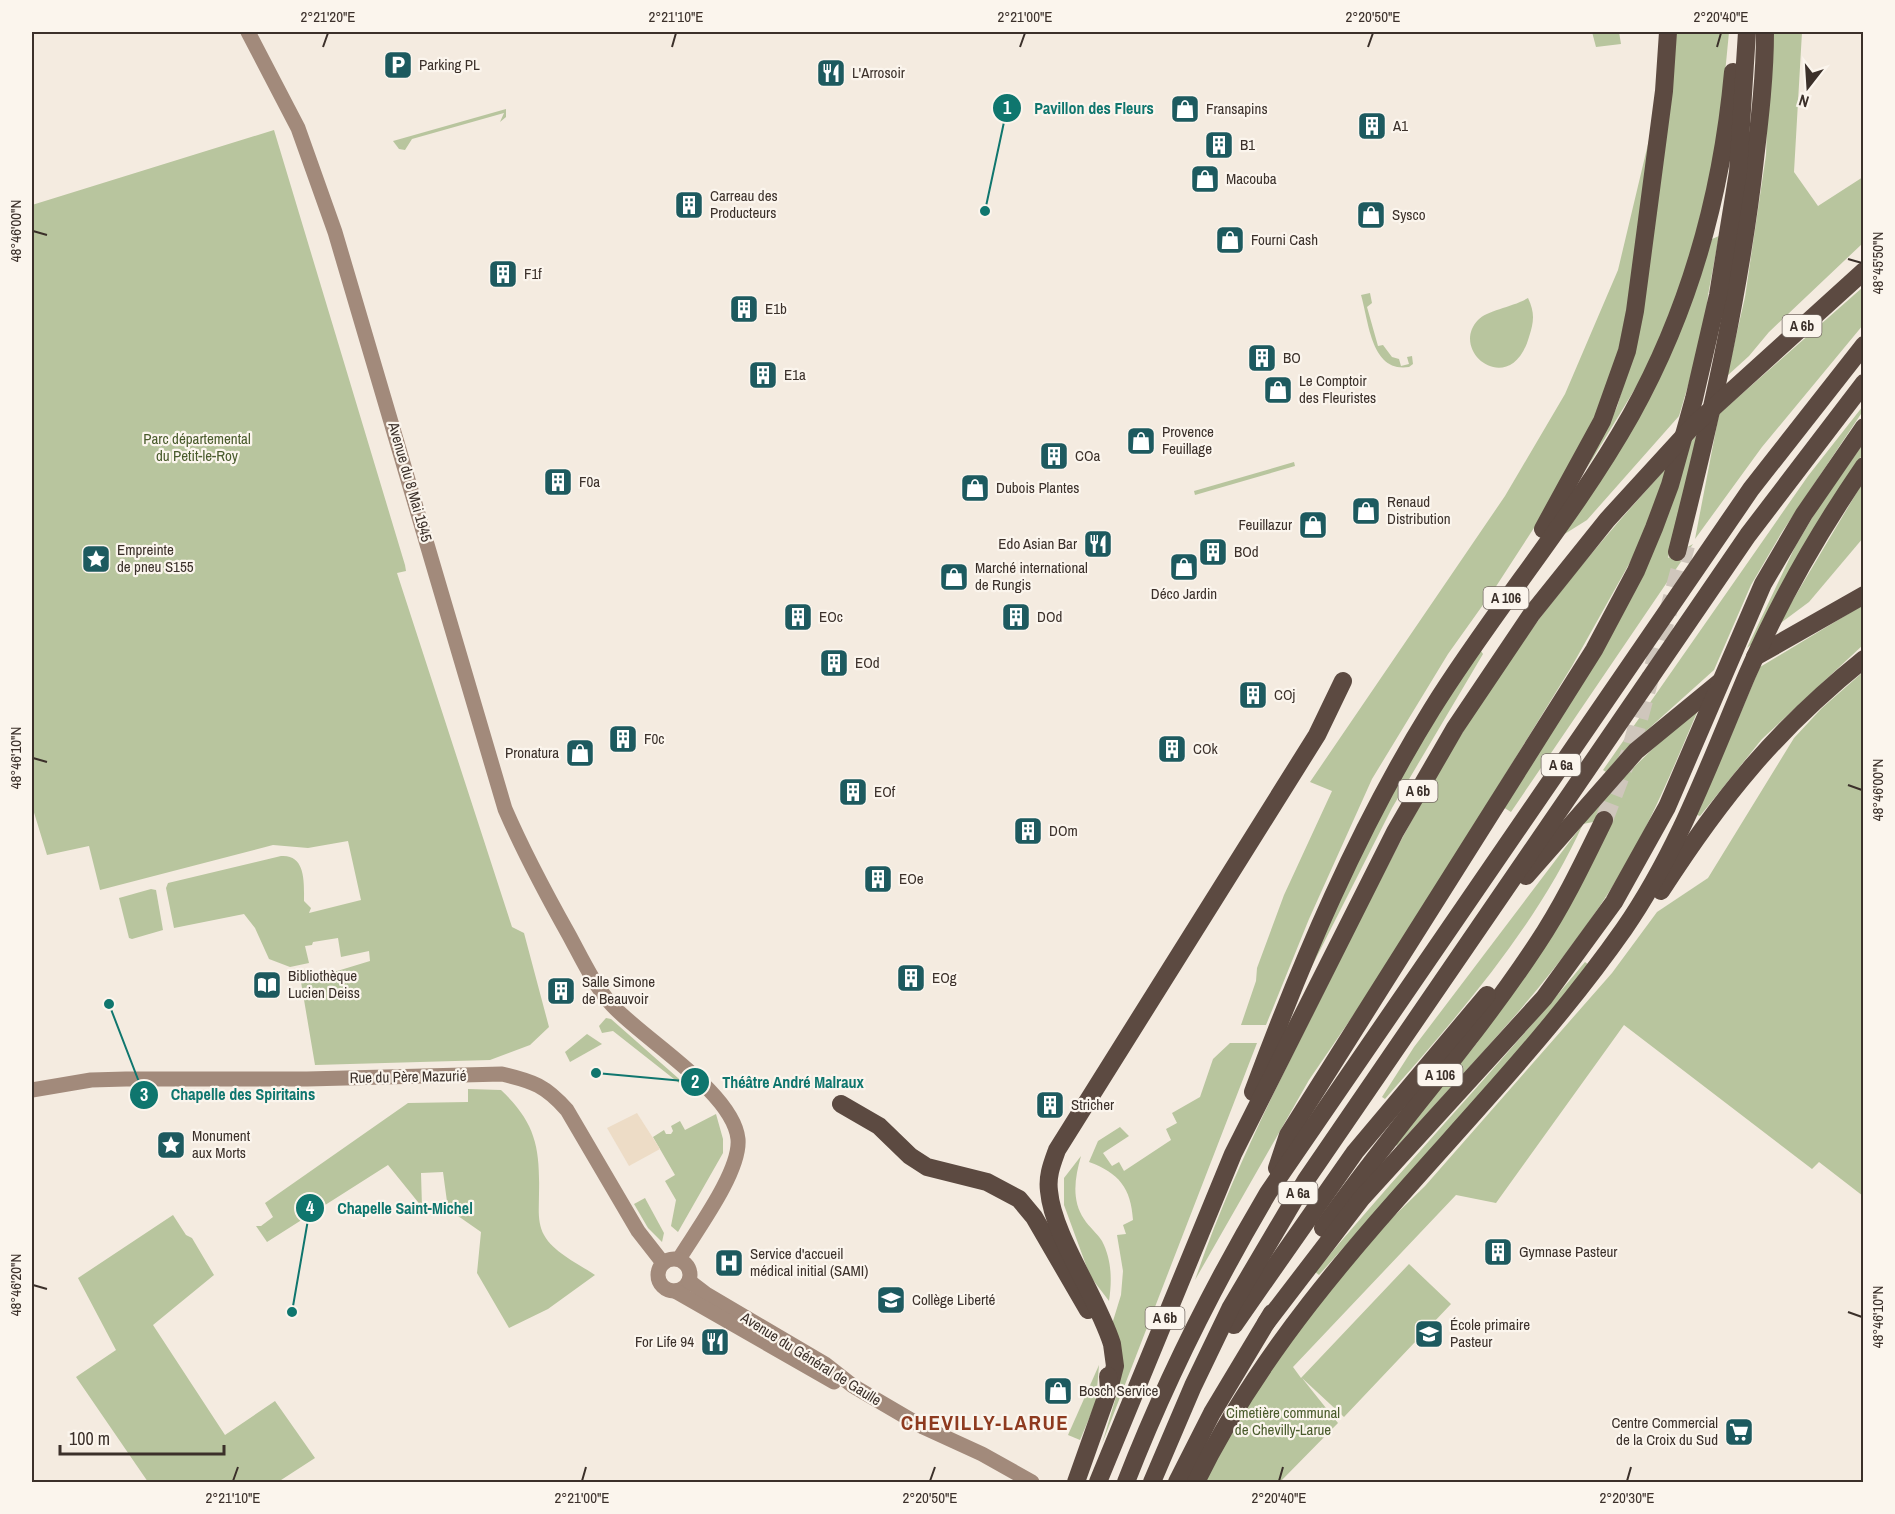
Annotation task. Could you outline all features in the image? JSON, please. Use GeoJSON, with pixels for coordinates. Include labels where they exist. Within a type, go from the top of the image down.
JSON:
{"type":"FeatureCollection","features":[{"type":"Feature","properties":{"kind":"highway"},"geometry":{"type":"LineString","coordinates":[[1491,620],[1591,444],[1620,376],[1635,311],[1664,91],[1668,32]]}},
{"type":"Feature","properties":{"kind":"highway","name":"A 106"},"geometry":{"type":"LineString","coordinates":[[1233,1154],[1234,1143],[1288,999],[1342,875],[1409,747],[1491,620],[1615,441],[1647,386],[1669,337],[1696,265],[1718,179],[1729,113],[1736,32]]}},
{"type":"Feature","properties":{"kind":"highway"},"geometry":{"type":"LineString","coordinates":[[1268,1193],[1288,1135],[1594,650],[1631,580],[1654,528],[1670,485],[1691,410],[1718,295],[1738,172],[1747,32]]}},
{"type":"Feature","properties":{"kind":"highway"},"geometry":{"type":"LineString","coordinates":[[1681,549],[1733,313],[1748,223],[1765,32]]}},
{"type":"Feature","properties":{"kind":"highway","name":"A 6b"},"geometry":{"type":"LineString","coordinates":[[1098,1482],[1233,1154],[1395,832],[1455,728],[1502,656],[1606,520],[1657,464],[1740,382],[1863,271]]}},
{"type":"Feature","properties":{"kind":"highway","name":"A 6a"},"geometry":{"type":"LineString","coordinates":[[1126,1482],[1191,1333],[1268,1193],[1751,489],[1863,345]]}},
{"type":"Feature","properties":{"kind":"highway","name":"A 6a"},"geometry":{"type":"LineString","coordinates":[[1152,1482],[1193,1386],[1269,1239],[1306,1180],[1748,535],[1863,383]]}},
{"type":"Feature","properties":{"kind":"highway"},"geometry":{"type":"LineString","coordinates":[[1177,1482],[1212,1413],[1266,1323],[1361,1199],[1544,998],[1614,902],[1667,807],[1763,584],[1804,514],[1863,427]]}},
{"type":"Feature","properties":{"kind":"highway"},"geometry":{"type":"LineString","coordinates":[[1546,1032],[1625,928],[1662,866],[1707,776],[1747,676],[1799,565],[1863,466]]}},
{"type":"Feature","properties":{"kind":"highway"},"geometry":{"type":"LineString","coordinates":[[1473,936],[1636,751],[1704,693],[1774,645],[1863,595]]}},
{"type":"Feature","properties":{"kind":"highway"},"geometry":{"type":"LineString","coordinates":[[1196,1482],[1250,1385],[1316,1293],[1630,936],[1706,823],[1743,774],[1803,711],[1863,658]]}},
{"type":"Feature","properties":{"kind":"highway"},"geometry":{"type":"LineString","coordinates":[[1076,1482],[1115,1366],[1051,1201],[1049,1176],[1054,1156],[1277,795],[1317,735],[1343,681]]}},
{"type":"Feature","properties":{"kind":"highway","name":"A 106"},"geometry":{"type":"LineString","coordinates":[[1193,1386],[1280,1255],[1355,1152],[1512,963],[1598,821],[1570,889],[1536,946],[1486,1016],[1334,1213],[1287,1285],[1266,1323]]}},
{"type":"Feature","properties":{"kind":"highway"},"geometry":{"type":"LineString","coordinates":[[841,1104],[879,1126],[910,1156],[927,1167],[987,1182],[1018,1199],[1040,1228],[1103,1331]]}},
{"type":"Feature","properties":{"kind":"main road","name":"Avenue du 8 Mai 1945"},"geometry":{"type":"LineString","coordinates":[[248,32],[298,129],[335,232],[506,809],[529,865],[594,980],[610,1003],[723,1104],[736,1127],[738,1139],[735,1166],[685,1269]]}},
{"type":"Feature","properties":{"kind":"main road","name":"Rue du Père Mazurié"},"geometry":{"type":"LineString","coordinates":[[32,1090],[90,1080],[126,1078],[362,1078],[502,1074],[532,1081],[553,1095],[567,1110],[638,1231],[663,1263]]}},
{"type":"Feature","properties":{"kind":"main road"},"geometry":{"type":"LineString","coordinates":[[675,1291],[683,1288],[685,1269],[670,1259],[663,1263],[658,1274],[660,1282],[666,1289],[675,1291],[1013,1482]]}},
{"type":"Feature","properties":{"kind":"main road","name":"Avenue du Général de Gaulle"},"geometry":{"type":"LineString","coordinates":[[685,1269],[923,1427],[982,1454],[1032,1482]]}},
{"type":"Feature","properties":{"kind":"green space"},"geometry":{"type":"Polygon","coordinates":[[[1592,32],[1619,32],[1621,44],[1596,47],[1592,32]]]}},
{"type":"Feature","properties":{"kind":"green space"},"geometry":{"type":"Polygon","coordinates":[[[1675,32],[1729,32],[1718,146],[1683,284],[1650,364],[1587,468],[1617,407],[1635,346],[1675,32]]]}},
{"type":"Feature","properties":{"kind":"green space"},"geometry":{"type":"Polygon","coordinates":[[[1770,32],[1802,32],[1794,172],[1818,206],[1863,177],[1863,243],[1769,332],[1749,356],[1727,376],[1745,297],[1766,155],[1770,32]]]}},
{"type":"Feature","properties":{"kind":"green space"},"geometry":{"type":"Polygon","coordinates":[[[506,109],[506,117],[500,122],[504,113],[412,139],[405,150],[399,149],[393,141],[506,109]]]}},
{"type":"Feature","properties":{"kind":"green space"},"geometry":{"type":"Polygon","coordinates":[[[1653,123],[1624,343],[1604,404],[1558,491],[1495,588],[1448,654],[1372,779],[1309,919],[1266,1025],[1241,1025],[1256,981],[1257,968],[1284,895],[1332,791],[1310,782],[1505,496],[1565,394],[1618,270],[1653,123]]]}},
{"type":"Feature","properties":{"kind":"green space","name":"Parc départemental du Petit-le-Roy"},"geometry":{"type":"Polygon","coordinates":[[[274,130],[405,565],[406,571],[397,573],[512,927],[524,933],[549,1027],[530,1045],[490,1060],[315,1065],[301,982],[370,961],[369,951],[341,957],[338,938],[313,942],[312,945],[305,946],[309,963],[290,967],[269,959],[255,928],[244,914],[174,928],[166,888],[168,883],[281,856],[295,860],[302,871],[304,901],[311,908],[309,913],[361,900],[348,841],[308,848],[273,845],[100,890],[89,846],[47,855],[32,806],[32,205],[274,130]]]}},
{"type":"Feature","properties":{"kind":"green space"},"geometry":{"type":"Polygon","coordinates":[[[1719,236],[1708,295],[1705,328],[1679,416],[1587,520],[1555,540],[1682,323],[1712,239],[1719,236]]]}},
{"type":"Feature","properties":{"kind":"green space"},"geometry":{"type":"Polygon","coordinates":[[[1863,287],[1863,325],[1762,447],[1695,539],[1719,414],[1863,287]]]}},
{"type":"Feature","properties":{"kind":"green space"},"geometry":{"type":"Polygon","coordinates":[[[1370,293],[1372,303],[1367,307],[1378,346],[1383,345],[1392,357],[1399,359],[1401,366],[1409,364],[1407,357],[1412,356],[1413,364],[1409,367],[1396,367],[1379,354],[1370,331],[1361,295],[1370,293]]]}},
{"type":"Feature","properties":{"kind":"green space"},"geometry":{"type":"Polygon","coordinates":[[[1528,298],[1532,308],[1533,322],[1520,356],[1509,365],[1497,368],[1486,364],[1476,356],[1471,345],[1471,333],[1478,320],[1528,298]]]}},
{"type":"Feature","properties":{"kind":"green space"},"geometry":{"type":"Polygon","coordinates":[[[1863,406],[1863,411],[1782,532],[1751,585],[1714,670],[1626,749],[1606,772],[1603,770],[1808,476],[1863,406]]]}},
{"type":"Feature","properties":{"kind":"green space"},"geometry":{"type":"Polygon","coordinates":[[[1697,435],[1668,558],[1693,544],[1511,812],[1503,807],[1531,765],[1689,444],[1697,435]]]}},
{"type":"Feature","properties":{"kind":"green space"},"geometry":{"type":"Polygon","coordinates":[[[1863,444],[1863,454],[1830,502],[1756,641],[1747,648],[1795,547],[1818,508],[1863,444]]]}},
{"type":"Feature","properties":{"kind":"green space"},"geometry":{"type":"Polygon","coordinates":[[[1294,462],[1295,466],[1195,495],[1194,491],[1294,462]]]}},
{"type":"Feature","properties":{"kind":"green space"},"geometry":{"type":"Polygon","coordinates":[[[1669,465],[1638,548],[1572,666],[1391,960],[1309,1080],[1195,1280],[1237,1172],[1270,1102],[1365,910],[1434,781],[1485,697],[1548,607],[1669,465]]]}},
{"type":"Feature","properties":{"kind":"green space"},"geometry":{"type":"Polygon","coordinates":[[[1863,482],[1863,538],[1809,602],[1778,625],[1863,482]]]}},
{"type":"Feature","properties":{"kind":"green space"},"geometry":{"type":"Polygon","coordinates":[[[1863,605],[1863,645],[1762,739],[1700,816],[1697,815],[1760,667],[1863,605]]]}},
{"type":"Feature","properties":{"kind":"green space"},"geometry":{"type":"Polygon","coordinates":[[[1479,648],[1483,654],[1392,808],[1308,974],[1329,921],[1398,780],[1479,648]]]}},
{"type":"Feature","properties":{"kind":"green space","name":"Cimetière communal de Chevilly-Larue"},"geometry":{"type":"Polygon","coordinates":[[[1863,672],[1863,1196],[1819,1162],[1812,1169],[1624,1025],[1496,1203],[1456,1195],[1293,1367],[1301,1378],[1409,1264],[1451,1304],[1344,1417],[1302,1378],[1338,1423],[1280,1482],[1205,1482],[1232,1428],[1280,1351],[1384,1226],[1425,1186],[1612,973],[1657,912],[1708,878],[1794,738],[1822,708],[1863,672]]]}},
{"type":"Feature","properties":{"kind":"green space"},"geometry":{"type":"Polygon","coordinates":[[[1698,710],[1643,832],[1622,871],[1598,908],[1572,945],[1517,1014],[1397,1146],[1394,1143],[1477,1043],[1613,818],[1583,824],[1637,764],[1698,710]]]}},
{"type":"Feature","properties":{"kind":"green space"},"geometry":{"type":"Polygon","coordinates":[[[1583,824],[1542,899],[1494,969],[1385,1099],[1382,1097],[1414,1047],[1583,824]]]}},
{"type":"Feature","properties":{"kind":"green space"},"geometry":{"type":"Polygon","coordinates":[[[151,889],[156,890],[163,930],[129,938],[119,898],[151,889]]]}},
{"type":"Feature","properties":{"kind":"green space"},"geometry":{"type":"Polygon","coordinates":[[[1585,962],[1589,965],[1551,1015],[1319,1275],[1315,1272],[1518,1040],[1585,962]]]}},
{"type":"Feature","properties":{"kind":"green space"},"geometry":{"type":"Polygon","coordinates":[[[606,1018],[611,1019],[695,1093],[693,1094],[613,1031],[602,1033],[599,1026],[606,1018]]]}},
{"type":"Feature","properties":{"kind":"green space"},"geometry":{"type":"Polygon","coordinates":[[[587,1034],[602,1044],[570,1062],[565,1052],[587,1034]]]}},
{"type":"Feature","properties":{"kind":"green space"},"geometry":{"type":"Polygon","coordinates":[[[1230,1043],[1257,1043],[1102,1444],[1116,1397],[1113,1321],[1121,1295],[1123,1271],[1117,1235],[1126,1234],[1123,1225],[1133,1220],[1130,1199],[1122,1183],[1108,1171],[1089,1162],[1098,1141],[1120,1127],[1129,1136],[1103,1153],[1112,1166],[1119,1162],[1124,1171],[1171,1140],[1166,1129],[1177,1123],[1172,1113],[1200,1097],[1213,1059],[1230,1043]]]}},
{"type":"Feature","properties":{"kind":"green space"},"geometry":{"type":"Polygon","coordinates":[[[468,1089],[501,1090],[522,1114],[534,1137],[537,1150],[539,1215],[544,1235],[560,1253],[595,1275],[548,1309],[509,1328],[477,1273],[481,1232],[448,1209],[443,1172],[421,1173],[422,1207],[388,1165],[267,1242],[256,1226],[261,1226],[273,1217],[265,1203],[408,1103],[468,1102],[468,1089]]]}},
{"type":"Feature","properties":{"kind":"green space"},"geometry":{"type":"Polygon","coordinates":[[[716,1114],[723,1139],[723,1153],[678,1232],[671,1226],[676,1200],[665,1181],[675,1175],[653,1137],[664,1130],[666,1134],[671,1134],[673,1131],[671,1126],[680,1121],[685,1130],[716,1114]]]}},
{"type":"Feature","properties":{"kind":"green space"},"geometry":{"type":"Polygon","coordinates":[[[1081,1156],[1076,1180],[1077,1204],[1084,1219],[1102,1241],[1108,1256],[1111,1278],[1109,1301],[1090,1276],[1064,1205],[1064,1178],[1081,1156]]]}},
{"type":"Feature","properties":{"kind":"green space"},"geometry":{"type":"Polygon","coordinates":[[[645,1198],[664,1233],[662,1242],[648,1228],[634,1204],[645,1198]]]}},
{"type":"Feature","properties":{"kind":"green space"},"geometry":{"type":"Polygon","coordinates":[[[173,1215],[186,1235],[192,1238],[214,1275],[153,1325],[225,1435],[275,1401],[315,1458],[278,1482],[158,1482],[156,1480],[148,1482],[76,1377],[116,1350],[78,1278],[173,1215]]]}},
{"type":"Feature","properties":{"kind":"green space"},"geometry":{"type":"Polygon","coordinates":[[[1099,1365],[1096,1402],[1080,1440],[1068,1435],[1099,1365]]]}},
{"type":"Feature","properties":{"kind":"shaded area"},"geometry":{"type":"Polygon","coordinates":[[[637,1113],[660,1149],[629,1166],[607,1128],[637,1113]]]}},
{"type":"Feature","properties":{"kind":"tunnel"},"geometry":{"type":"LineString","coordinates":[[1604,820],[1630,752],[1686,546]]}},
{"type":"Feature","properties":{"kind":"place","name":"Parking PL"},"geometry":{"type":"Point","coordinates":[398,65]}},
{"type":"Feature","properties":{"kind":"place","name":"L'Arrosoir"},"geometry":{"type":"Point","coordinates":[831,73]}},
{"type":"Feature","properties":{"kind":"place","name":"Fransapins"},"geometry":{"type":"Point","coordinates":[1185,109]}},
{"type":"Feature","properties":{"kind":"place","name":"A1"},"geometry":{"type":"Point","coordinates":[1372,126]}},
{"type":"Feature","properties":{"kind":"place","name":"B1"},"geometry":{"type":"Point","coordinates":[1219,145]}},
{"type":"Feature","properties":{"kind":"place","name":"Macouba"},"geometry":{"type":"Point","coordinates":[1205,179]}},
{"type":"Feature","properties":{"kind":"place","name":"Carreau des Producteurs"},"geometry":{"type":"Point","coordinates":[689,205]}},
{"type":"Feature","properties":{"kind":"place","name":"Pavillon des Fleurs"},"geometry":{"type":"Point","coordinates":[985,211]}},
{"type":"Feature","properties":{"kind":"place","name":"Sysco"},"geometry":{"type":"Point","coordinates":[1371,215]}},
{"type":"Feature","properties":{"kind":"place","name":"Fourni Cash"},"geometry":{"type":"Point","coordinates":[1230,240]}},
{"type":"Feature","properties":{"kind":"place","name":"F1f"},"geometry":{"type":"Point","coordinates":[503,274]}},
{"type":"Feature","properties":{"kind":"place","name":"E1b"},"geometry":{"type":"Point","coordinates":[744,309]}},
{"type":"Feature","properties":{"kind":"place","name":"BO"},"geometry":{"type":"Point","coordinates":[1262,358]}},
{"type":"Feature","properties":{"kind":"place","name":"E1a"},"geometry":{"type":"Point","coordinates":[763,375]}},
{"type":"Feature","properties":{"kind":"place","name":"Le Comptoir des Fleuristes"},"geometry":{"type":"Point","coordinates":[1278,390]}},
{"type":"Feature","properties":{"kind":"place","name":"Provence Feuillage"},"geometry":{"type":"Point","coordinates":[1141,441]}},
{"type":"Feature","properties":{"kind":"place","name":"COa"},"geometry":{"type":"Point","coordinates":[1054,456]}},
{"type":"Feature","properties":{"kind":"place","name":"F0a"},"geometry":{"type":"Point","coordinates":[558,482]}},
{"type":"Feature","properties":{"kind":"place","name":"Dubois Plantes"},"geometry":{"type":"Point","coordinates":[975,488]}},
{"type":"Feature","properties":{"kind":"place","name":"Renaud Distribution"},"geometry":{"type":"Point","coordinates":[1366,511]}},
{"type":"Feature","properties":{"kind":"place","name":"Feuillazur"},"geometry":{"type":"Point","coordinates":[1313,525]}},
{"type":"Feature","properties":{"kind":"place","name":"Edo Asian Bar"},"geometry":{"type":"Point","coordinates":[1098,544]}},
{"type":"Feature","properties":{"kind":"place","name":"BOd"},"geometry":{"type":"Point","coordinates":[1213,552]}},
{"type":"Feature","properties":{"kind":"place","name":"Empreinte de pneu S155"},"geometry":{"type":"Point","coordinates":[96,559]}},
{"type":"Feature","properties":{"kind":"place","name":"Déco Jardin"},"geometry":{"type":"Point","coordinates":[1184,567]}},
{"type":"Feature","properties":{"kind":"place","name":"Marché international de Rungis"},"geometry":{"type":"Point","coordinates":[954,577]}},
{"type":"Feature","properties":{"kind":"place","name":"EOc"},"geometry":{"type":"Point","coordinates":[798,617]}},
{"type":"Feature","properties":{"kind":"place","name":"DOd"},"geometry":{"type":"Point","coordinates":[1016,617]}},
{"type":"Feature","properties":{"kind":"place","name":"EOd"},"geometry":{"type":"Point","coordinates":[834,663]}},
{"type":"Feature","properties":{"kind":"place","name":"COj"},"geometry":{"type":"Point","coordinates":[1253,695]}},
{"type":"Feature","properties":{"kind":"place","name":"F0c"},"geometry":{"type":"Point","coordinates":[623,739]}},
{"type":"Feature","properties":{"kind":"place","name":"COk"},"geometry":{"type":"Point","coordinates":[1172,749]}},
{"type":"Feature","properties":{"kind":"place","name":"Pronatura"},"geometry":{"type":"Point","coordinates":[580,753]}},
{"type":"Feature","properties":{"kind":"place","name":"EOf"},"geometry":{"type":"Point","coordinates":[853,792]}},
{"type":"Feature","properties":{"kind":"place","name":"DOm"},"geometry":{"type":"Point","coordinates":[1028,831]}},
{"type":"Feature","properties":{"kind":"place","name":"EOe"},"geometry":{"type":"Point","coordinates":[878,879]}},
{"type":"Feature","properties":{"kind":"place","name":"EOg"},"geometry":{"type":"Point","coordinates":[911,978]}},
{"type":"Feature","properties":{"kind":"place","name":"Bibliothèque Lucien Deiss"},"geometry":{"type":"Point","coordinates":[267,985]}},
{"type":"Feature","properties":{"kind":"place","name":"Salle Simone de Beauvoir"},"geometry":{"type":"Point","coordinates":[561,991]}},
{"type":"Feature","properties":{"kind":"place","name":"Chapelle des Spiritains"},"geometry":{"type":"Point","coordinates":[109,1004]}},
{"type":"Feature","properties":{"kind":"place","name":"Théâtre André Malraux"},"geometry":{"type":"Point","coordinates":[596,1073]}},
{"type":"Feature","properties":{"kind":"place","name":"Stricher"},"geometry":{"type":"Point","coordinates":[1050,1105]}},
{"type":"Feature","properties":{"kind":"place","name":"Monument aux Morts"},"geometry":{"type":"Point","coordinates":[171,1145]}},
{"type":"Feature","properties":{"kind":"place","name":"Gymnase Pasteur"},"geometry":{"type":"Point","coordinates":[1498,1252]}},
{"type":"Feature","properties":{"kind":"place","name":"Service d'accueil médical initial (SAMI)"},"geometry":{"type":"Point","coordinates":[729,1263]}},
{"type":"Feature","properties":{"kind":"place","name":"Collège Liberté"},"geometry":{"type":"Point","coordinates":[891,1300]}},
{"type":"Feature","properties":{"kind":"place","name":"Chapelle Saint-Michel"},"geometry":{"type":"Point","coordinates":[292,1312]}},
{"type":"Feature","properties":{"kind":"place","name":"École primaire Pasteur"},"geometry":{"type":"Point","coordinates":[1429,1334]}},
{"type":"Feature","properties":{"kind":"place","name":"For Life 94"},"geometry":{"type":"Point","coordinates":[715,1342]}},
{"type":"Feature","properties":{"kind":"place","name":"Bosch Service"},"geometry":{"type":"Point","coordinates":[1058,1391]}},
{"type":"Feature","properties":{"kind":"place","name":"Centre Commercial de la Croix du Sud"},"geometry":{"type":"Point","coordinates":[1739,1432]}},
{"type":"Feature","properties":{"kind":"district","name":"CHEVILLY-LARUE"},"geometry":{"type":"Point","coordinates":[985,1423]}}]}
